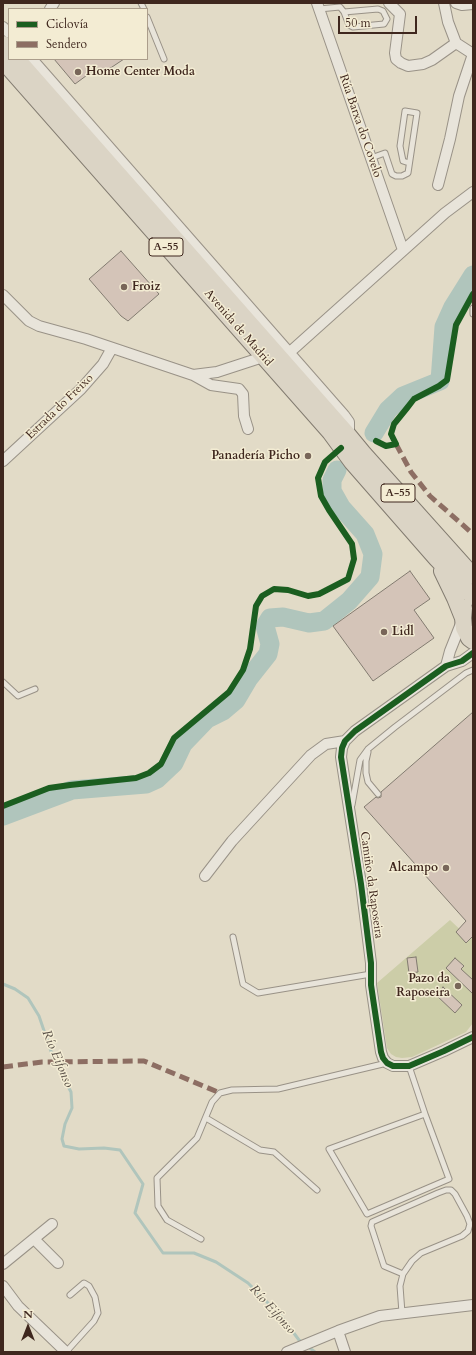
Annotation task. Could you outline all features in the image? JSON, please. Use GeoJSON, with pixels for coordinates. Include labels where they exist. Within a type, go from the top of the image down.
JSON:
{"type":"FeatureCollection","features":[{"type":"Feature","properties":{"kind":"highway","name":"Avenida de Madrid"},"geometry":{"type":"LineString","coordinates":[[8,65],[330,432],[352,462],[442,553],[473,576]]}},
{"type":"Feature","properties":{"kind":"highway","name":"Avenida de Madrid"},"geometry":{"type":"LineString","coordinates":[[8,65],[349,436],[442,553],[472,595]]}},
{"type":"Feature","properties":{"kind":"highway"},"geometry":{"type":"LineString","coordinates":[[473,560],[442,553],[455,598],[463,618],[464,628],[469,638],[473,641]]}},
{"type":"Feature","properties":{"kind":"highway"},"geometry":{"type":"LineString","coordinates":[[463,618],[466,602],[472,595]]}},
{"type":"Feature","properties":{"kind":"street"},"geometry":{"type":"LineString","coordinates":[[389,3],[400,14],[395,53],[396,59],[401,63],[408,66],[423,64],[432,60],[456,43]]}},
{"type":"Feature","properties":{"kind":"street"},"geometry":{"type":"LineString","coordinates":[[438,185],[459,96],[473,54],[456,43],[448,22],[444,3]]}},
{"type":"Feature","properties":{"kind":"street"},"geometry":{"type":"LineString","coordinates":[[456,3],[462,5],[473,4]]}},
{"type":"Feature","properties":{"kind":"street","name":"Rúa Barxa do Covelo"},"geometry":{"type":"LineString","coordinates":[[318,6],[403,250]]}},
{"type":"Feature","properties":{"kind":"street"},"geometry":{"type":"LineString","coordinates":[[33,60],[290,352],[349,422],[349,436]]}},
{"type":"Feature","properties":{"kind":"street"},"geometry":{"type":"LineString","coordinates":[[290,352],[445,213],[473,192]]}},
{"type":"Feature","properties":{"kind":"street"},"geometry":{"type":"LineString","coordinates":[[3,295],[29,321],[39,326],[86,339],[192,375],[212,385],[239,389],[243,394],[244,416],[248,429]]}},
{"type":"Feature","properties":{"kind":"street","name":"Estrada do Freixo"},"geometry":{"type":"LineString","coordinates":[[3,461],[82,389],[102,364],[112,348]]}},
{"type":"Feature","properties":{"kind":"street"},"geometry":{"type":"LineString","coordinates":[[192,375],[217,372],[264,357]]}},
{"type":"Feature","properties":{"kind":"street"},"geometry":{"type":"LineString","coordinates":[[446,666],[450,651],[463,618]]}},
{"type":"Feature","properties":{"kind":"street"},"geometry":{"type":"LineString","coordinates":[[205,876],[232,841],[311,755],[326,744],[345,741],[369,720],[446,666],[462,661],[473,653]]}},
{"type":"Feature","properties":{"kind":"street","name":"Camiño da Raposeira"},"geometry":{"type":"LineString","coordinates":[[345,741],[342,748],[341,757],[361,884],[371,963],[371,985],[380,1052],[387,1063]]}},
{"type":"Feature","properties":{"kind":"street"},"geometry":{"type":"LineString","coordinates":[[387,1063],[393,1066],[408,1066],[473,1037]]}},
{"type":"Feature","properties":{"kind":"street"},"geometry":{"type":"LineString","coordinates":[[3,1264],[52,1224]]}},
{"type":"Feature","properties":{"kind":"street"},"geometry":{"type":"LineString","coordinates":[[34,1239],[58,1263]]}},
{"type":"Feature","properties":{"kind":"street"},"geometry":{"type":"LineString","coordinates":[[3,1286],[18,1306],[66,1352]]}},
{"type":"Feature","properties":{"kind":"street"},"geometry":{"type":"LineString","coordinates":[[289,1351],[380,1316],[473,1305]]}},
{"type":"Feature","properties":{"kind":"street"},"geometry":{"type":"LineString","coordinates":[[338,1331],[345,1352]]}},
{"type":"Feature","properties":{"kind":"lane"},"geometry":{"type":"LineString","coordinates":[[318,6],[340,7],[350,25],[353,27],[384,24],[387,19],[383,11],[378,9],[344,12]]}},
{"type":"Feature","properties":{"kind":"lane"},"geometry":{"type":"LineString","coordinates":[[148,19],[164,59]]}},
{"type":"Feature","properties":{"kind":"lane"},"geometry":{"type":"LineString","coordinates":[[371,158],[385,153],[392,174],[402,176],[408,173],[417,113],[405,111],[400,146],[403,161],[409,163]]}},
{"type":"Feature","properties":{"kind":"lane"},"geometry":{"type":"LineString","coordinates":[[473,308],[473,314]]}},
{"type":"Feature","properties":{"kind":"lane"},"geometry":{"type":"LineString","coordinates":[[350,814],[360,760],[368,749],[466,673],[473,670]]}},
{"type":"Feature","properties":{"kind":"lane"},"geometry":{"type":"LineString","coordinates":[[3,682],[18,696],[35,689]]}},
{"type":"Feature","properties":{"kind":"lane"},"geometry":{"type":"LineString","coordinates":[[368,749],[366,774],[368,782],[378,794]]}},
{"type":"Feature","properties":{"kind":"lane"},"geometry":{"type":"LineString","coordinates":[[233,937],[243,984],[258,993],[371,974]]}},
{"type":"Feature","properties":{"kind":"lane"},"geometry":{"type":"LineString","coordinates":[[201,1239],[167,1220],[158,1206],[157,1178],[197,1138],[212,1102],[220,1093],[232,1090],[278,1089],[387,1063]]}},
{"type":"Feature","properties":{"kind":"lane"},"geometry":{"type":"LineString","coordinates":[[408,1066],[449,1179],[367,1214],[329,1149],[425,1114]]}},
{"type":"Feature","properties":{"kind":"lane"},"geometry":{"type":"LineString","coordinates":[[206,1118],[260,1150],[274,1152],[317,1190]]}},
{"type":"Feature","properties":{"kind":"lane"},"geometry":{"type":"LineString","coordinates":[[402,1313],[400,1286],[403,1274],[412,1261],[421,1254],[462,1236],[468,1231],[470,1224],[467,1216],[455,1194],[451,1190],[438,1193],[372,1222],[371,1226],[384,1266],[403,1274]]}},
{"type":"Feature","properties":{"kind":"lane"},"geometry":{"type":"LineString","coordinates":[[66,1352],[94,1321],[98,1313],[95,1297],[88,1286],[84,1283],[70,1295]]}},
{"type":"Feature","properties":{"kind":"green space"},"geometry":{"type":"Polygon","coordinates":[[[450,920],[469,938],[471,937],[473,939],[473,1023],[466,1032],[412,1057],[396,1057],[391,1054],[387,1048],[377,983],[450,920]]]}},
{"type":"Feature","properties":{"kind":"building","name":"Home Center Moda"},"geometry":{"type":"Polygon","coordinates":[[[55,60],[122,60],[100,75],[94,70],[75,84],[55,60]]]}},
{"type":"Feature","properties":{"kind":"building","name":"Froiz"},"geometry":{"type":"Polygon","coordinates":[[[121,251],[159,294],[128,321],[121,316],[89,279],[121,251]]]}},
{"type":"Feature","properties":{"kind":"building","name":"Lidl"},"geometry":{"type":"Polygon","coordinates":[[[410,571],[430,599],[414,610],[434,638],[373,681],[333,626],[410,571]]]}},
{"type":"Feature","properties":{"kind":"building","name":"Alcampo"},"geometry":{"type":"Polygon","coordinates":[[[473,712],[473,936],[466,943],[456,932],[466,921],[364,807],[376,797],[381,797],[381,792],[473,712]]]}},
{"type":"Feature","properties":{"kind":"building"},"geometry":{"type":"Polygon","coordinates":[[[416,957],[418,972],[409,973],[407,958],[416,957]]]}},
{"type":"Feature","properties":{"kind":"building"},"geometry":{"type":"Polygon","coordinates":[[[455,958],[464,966],[461,969],[473,980],[473,994],[446,968],[455,958]]]}},
{"type":"Feature","properties":{"kind":"building"},"geometry":{"type":"Polygon","coordinates":[[[443,987],[462,1005],[455,1013],[436,995],[443,987]]]}},
{"type":"Feature","properties":{"kind":"waterway"},"geometry":{"type":"LineString","coordinates":[[374,433],[388,410],[403,396],[440,381],[444,327],[453,307],[473,275]]}},
{"type":"Feature","properties":{"kind":"waterway"},"geometry":{"type":"LineString","coordinates":[[3,816],[72,790],[146,784],[157,779],[174,763],[183,744],[207,719],[223,711],[236,700],[249,678],[268,654],[270,644],[265,626],[270,618],[283,617],[309,623],[324,621],[349,601],[370,577],[373,554],[365,534],[341,507],[332,491],[332,480],[337,470]]}},
{"type":"Feature","properties":{"kind":"waterway","name":"Río Eifonso"},"geometry":{"type":"LineString","coordinates":[[3,984],[15,989],[28,998],[39,1016],[54,1060],[71,1092],[72,1108],[65,1124],[62,1139],[64,1146],[79,1149],[104,1148],[120,1150],[143,1184],[135,1213],[163,1253],[194,1253],[216,1262],[248,1283],[281,1316],[299,1340],[315,1352]]}},
{"type":"Feature","properties":{"kind":"marked path"},"geometry":{"type":"LineString","coordinates":[[396,444],[411,472],[430,496],[473,534]]}},
{"type":"Feature","properties":{"kind":"marked path"},"geometry":{"type":"LineString","coordinates":[[3,1067],[42,1062],[144,1061],[220,1093]]}},
{"type":"Feature","properties":{"kind":"cycle path"},"geometry":{"type":"LineString","coordinates":[[376,441],[386,446],[396,444],[391,434],[394,424],[414,399],[439,386],[447,380],[456,325],[473,294]]}},
{"type":"Feature","properties":{"kind":"cycle path"},"geometry":{"type":"LineString","coordinates":[[3,806],[49,788],[136,778],[149,773],[161,764],[174,738],[229,692],[243,670],[250,649],[256,606],[262,596],[274,589],[288,590],[308,596],[319,594],[348,579],[354,559],[352,544],[321,496],[318,478],[325,462],[341,448]]}},
{"type":"Feature","properties":{"kind":"cycle path"},"geometry":{"type":"LineString","coordinates":[[473,653],[462,661],[446,666],[355,731],[345,741],[342,748],[341,757],[361,884],[371,963],[371,985],[383,1058],[387,1063],[393,1066],[409,1066],[473,1037]]}},
{"type":"Feature","properties":{"kind":"place","name":"Home Center Moda"},"geometry":{"type":"Point","coordinates":[78,72]}},
{"type":"Feature","properties":{"kind":"place","name":"Froiz"},"geometry":{"type":"Point","coordinates":[124,287]}},
{"type":"Feature","properties":{"kind":"place","name":"Panadería Picho"},"geometry":{"type":"Point","coordinates":[308,456]}},
{"type":"Feature","properties":{"kind":"place","name":"Lidl"},"geometry":{"type":"Point","coordinates":[384,632]}},
{"type":"Feature","properties":{"kind":"place","name":"Alcampo"},"geometry":{"type":"Point","coordinates":[446,868]}},
{"type":"Feature","properties":{"kind":"place","name":"Pazo da Raposeira"},"geometry":{"type":"Point","coordinates":[458,986]}}]}
